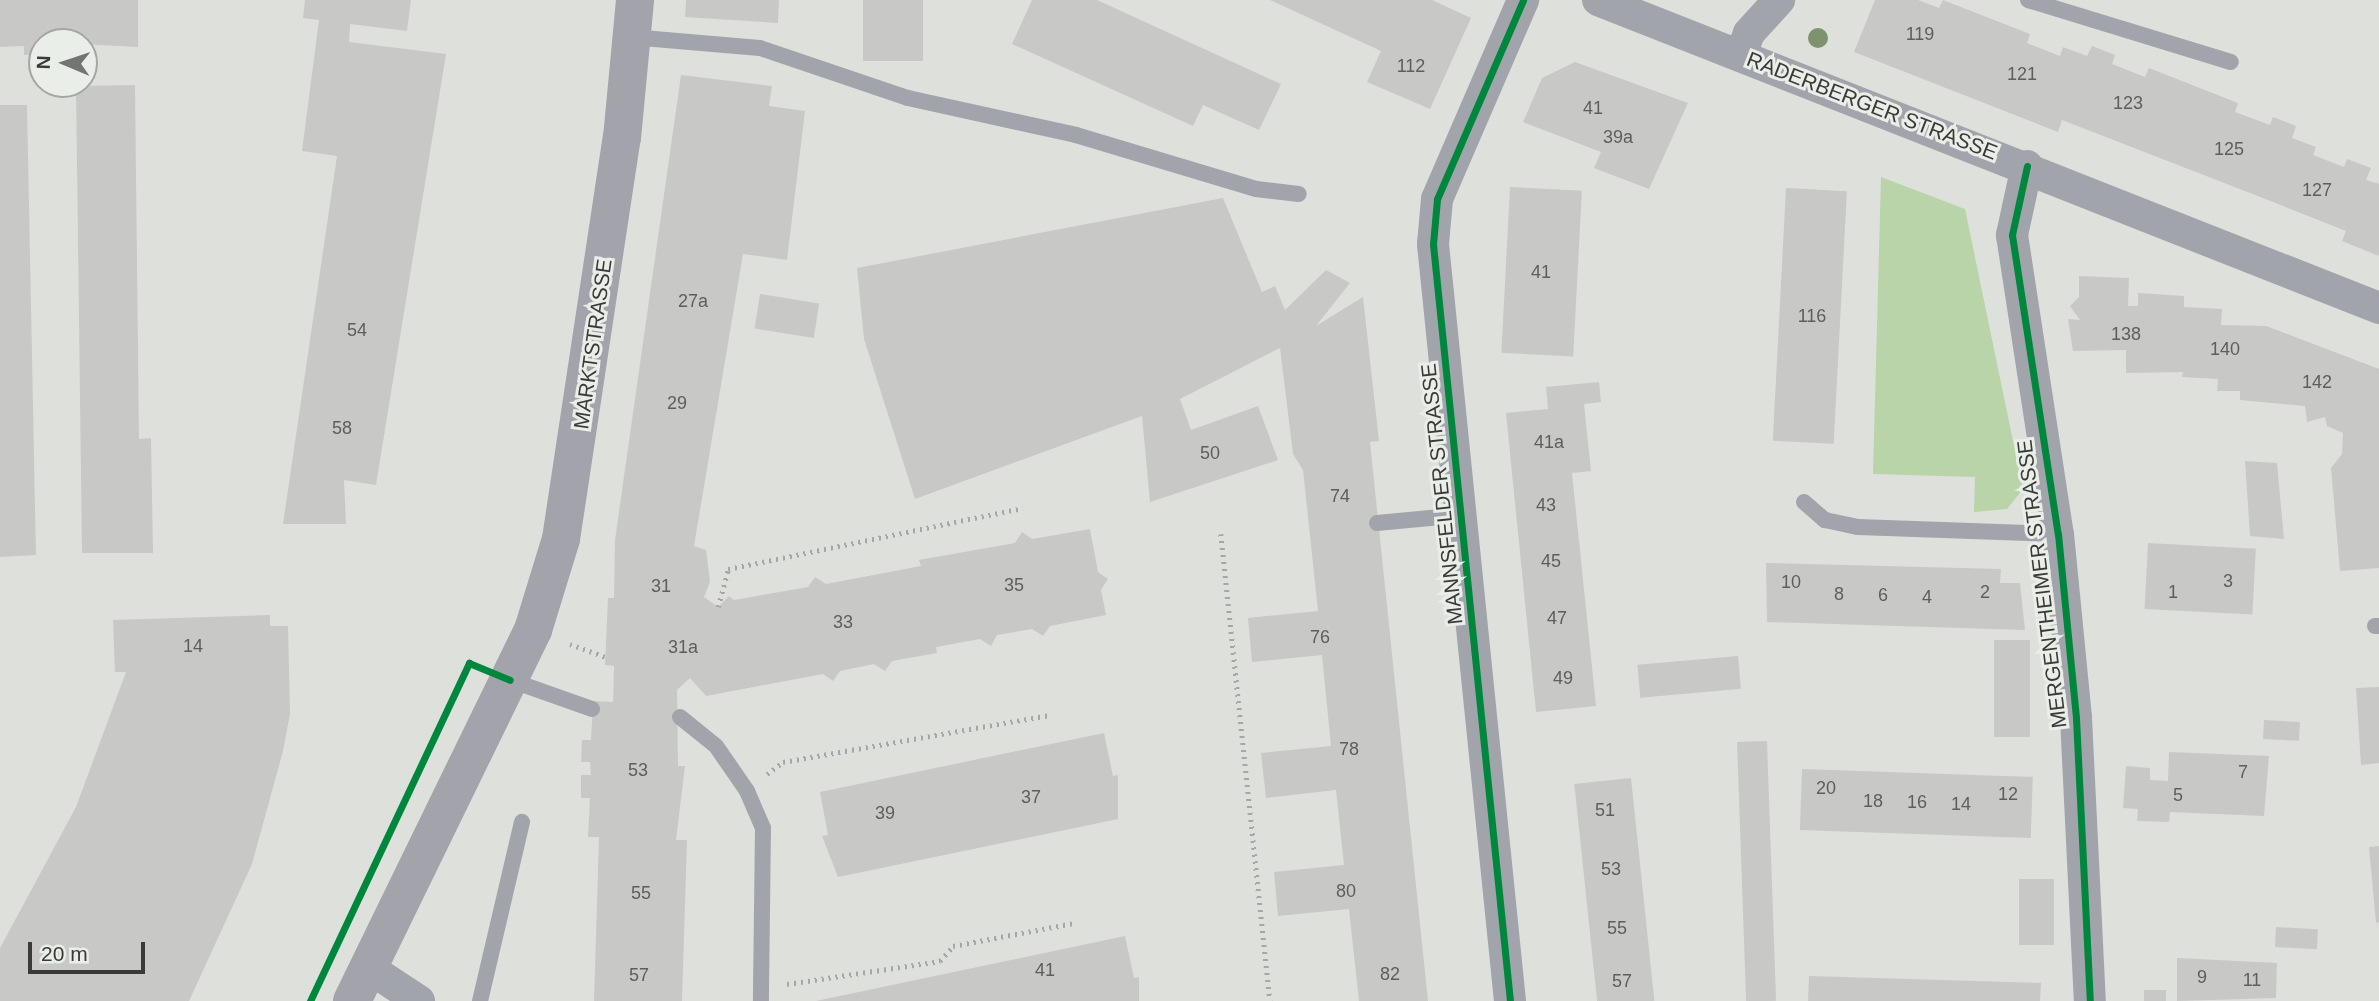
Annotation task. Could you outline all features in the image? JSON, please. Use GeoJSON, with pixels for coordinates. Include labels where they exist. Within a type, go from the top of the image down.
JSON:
{"type":"FeatureCollection","features":[{"type":"Feature","properties":{"kind":"main road","name":"MARKTSTRASSE"},"geometry":{"type":"LineString","coordinates":[[352,1001],[533,630],[574,473],[633,18]]}},
{"type":"Feature","properties":{"kind":"street","name":"MANNSFELDER STRASSE"},"geometry":{"type":"LineString","coordinates":[[1510,1001],[1433,244],[1437,199],[1523,0]]}},
{"type":"Feature","properties":{"kind":"street","name":"RADERBERGER STRASSE"},"geometry":{"type":"LineString","coordinates":[[1598,0],[2026,166],[2379,308]]}},
{"type":"Feature","properties":{"kind":"street"},"geometry":{"type":"LineString","coordinates":[[1741,55],[1749,33],[1779,0]]}},
{"type":"Feature","properties":{"kind":"street","name":"MERGENTHEIMER STRASSE"},"geometry":{"type":"LineString","coordinates":[[2026,166],[2012,235],[2058,534],[2076,719],[2090,1001]]}},
{"type":"Feature","properties":{"kind":"street"},"geometry":{"type":"LineString","coordinates":[[369,968],[419,1001]]}},
{"type":"Feature","properties":{"kind":"lane"},"geometry":{"type":"LineString","coordinates":[[2028,0],[2231,62]]}},
{"type":"Feature","properties":{"kind":"lane"},"geometry":{"type":"LineString","coordinates":[[633,18],[760,48],[908,98],[1076,135],[1244,186],[1299,194]]}},
{"type":"Feature","properties":{"kind":"lane","name":"MERGENTHEIMER STRASSE"},"geometry":{"type":"LineString","coordinates":[[1804,502],[1825,520],[1858,527],[2058,534]]}},
{"type":"Feature","properties":{"kind":"lane"},"geometry":{"type":"LineString","coordinates":[[1377,523],[1462,515]]}},
{"type":"Feature","properties":{"kind":"lane"},"geometry":{"type":"LineString","coordinates":[[510,680],[592,709]]}},
{"type":"Feature","properties":{"kind":"lane"},"geometry":{"type":"LineString","coordinates":[[680,717],[716,746],[747,791],[762,828],[762,994]]}},
{"type":"Feature","properties":{"kind":"lane"},"geometry":{"type":"LineString","coordinates":[[480,1001],[522,822]]}},
{"type":"Feature","properties":{"kind":"path"},"geometry":{"type":"LineString","coordinates":[[718,607],[728,569],[1023,508]]}},
{"type":"Feature","properties":{"kind":"path"},"geometry":{"type":"LineString","coordinates":[[1221,534],[1270,1001]]}},
{"type":"Feature","properties":{"kind":"path"},"geometry":{"type":"LineString","coordinates":[[747,791],[783,762],[1051,715]]}},
{"type":"Feature","properties":{"kind":"path"},"geometry":{"type":"LineString","coordinates":[[762,994],[940,961],[953,946],[1074,923]]}},
{"type":"Feature","properties":{"kind":"green space"},"geometry":{"type":"Polygon","coordinates":[[[1881,177],[1965,209],[2023,489],[2007,509],[1974,512],[1975,477],[1873,474],[1881,177]]]}},
{"type":"Feature","properties":{"kind":"building"},"geometry":{"type":"Polygon","coordinates":[[[0,0],[138,0],[138,47],[98,45],[98,28],[28,28],[28,55],[24,55],[24,46],[0,47],[0,0]]]}},
{"type":"Feature","properties":{"kind":"building"},"geometry":{"type":"Polygon","coordinates":[[[305,0],[411,0],[407,31],[350,24],[349,42],[446,54],[376,485],[344,480],[346,524],[283,524],[337,156],[302,151],[319,20],[303,18],[305,0]]]}},
{"type":"Feature","properties":{"kind":"building"},"geometry":{"type":"Polygon","coordinates":[[[686,0],[779,0],[778,23],[685,17],[686,0]]]}},
{"type":"Feature","properties":{"kind":"building"},"geometry":{"type":"Polygon","coordinates":[[[863,0],[923,0],[923,61],[863,61],[863,0]]]}},
{"type":"Feature","properties":{"kind":"building"},"geometry":{"type":"Polygon","coordinates":[[[1032,0],[1097,0],[1281,84],[1259,130],[1203,105],[1193,126],[1012,44],[1032,0]]]}},
{"type":"Feature","properties":{"kind":"building"},"geometry":{"type":"Polygon","coordinates":[[[1270,0],[1432,0],[1471,18],[1430,109],[1367,82],[1381,51],[1270,0]]]}},
{"type":"Feature","properties":{"kind":"building"},"geometry":{"type":"Polygon","coordinates":[[[1875,0],[1918,0],[1939,8],[1943,0],[2030,34],[2027,43],[2060,56],[2063,47],[2087,56],[2092,46],[2115,55],[2112,64],[2145,77],[2149,68],[2238,103],[2235,112],[2270,125],[2273,117],[2296,126],[2292,138],[2316,147],[2313,155],[2344,167],[2347,159],[2371,168],[2366,180],[2379,184],[2379,256],[2342,241],[2346,231],[2268,200],[2062,120],[2058,132],[1854,52],[1875,0]]]}},
{"type":"Feature","properties":{"kind":"building"},"geometry":{"type":"Polygon","coordinates":[[[1575,62],[1688,103],[1649,189],[1594,168],[1601,152],[1523,122],[1542,78],[1575,62]]]}},
{"type":"Feature","properties":{"kind":"building"},"geometry":{"type":"Polygon","coordinates":[[[681,75],[772,86],[769,106],[805,111],[787,260],[743,254],[694,546],[706,550],[710,582],[704,597],[718,607],[729,596],[734,600],[808,587],[815,577],[826,584],[921,566],[919,560],[1015,543],[1022,532],[1032,539],[1090,529],[1098,572],[1108,579],[1101,590],[1106,615],[1050,626],[1043,636],[1032,629],[997,635],[991,646],[980,639],[936,647],[937,653],[892,661],[885,671],[874,664],[840,671],[833,681],[823,674],[706,696],[690,678],[677,690],[678,766],[685,766],[676,840],[687,840],[682,1001],[594,1001],[599,837],[588,837],[590,798],[581,798],[581,775],[591,775],[590,762],[581,762],[582,740],[591,740],[593,701],[613,702],[614,666],[605,665],[608,598],[614,598],[615,540],[681,75]]]}},
{"type":"Feature","properties":{"kind":"building"},"geometry":{"type":"Polygon","coordinates":[[[135,85],[139,439],[151,438],[153,553],[82,553],[76,98],[98,98],[98,86],[135,85]]]}},
{"type":"Feature","properties":{"kind":"building"},"geometry":{"type":"Polygon","coordinates":[[[0,105],[27,105],[36,555],[0,557],[0,105]]]}},
{"type":"Feature","properties":{"kind":"building"},"geometry":{"type":"Polygon","coordinates":[[[1510,187],[1582,191],[1573,357],[1501,353],[1510,187]]]}},
{"type":"Feature","properties":{"kind":"building"},"geometry":{"type":"Polygon","coordinates":[[[1786,188],[1847,191],[1834,444],[1773,441],[1786,188]]]}},
{"type":"Feature","properties":{"kind":"building"},"geometry":{"type":"Polygon","coordinates":[[[1223,198],[1262,292],[1275,286],[1285,310],[1326,270],[1350,283],[1316,326],[1363,297],[1379,441],[1370,442],[1428,1001],[1359,1001],[1349,909],[1278,916],[1274,872],[1344,865],[1336,790],[1266,798],[1261,753],[1331,746],[1322,655],[1252,662],[1248,618],[1318,611],[1303,470],[1293,454],[1280,348],[1180,399],[1191,430],[1258,406],[1278,460],[1150,502],[1142,416],[915,499],[864,339],[857,268],[1223,198]]]}},
{"type":"Feature","properties":{"kind":"building"},"geometry":{"type":"Polygon","coordinates":[[[2079,276],[2129,278],[2128,306],[2138,306],[2138,293],[2184,296],[2184,307],[2222,309],[2221,325],[2266,326],[2379,369],[2379,568],[2340,571],[2331,468],[2342,454],[2343,433],[2327,426],[2325,417],[2307,422],[2305,406],[2240,400],[2240,391],[2217,391],[2218,379],[2182,377],[2183,372],[2126,373],[2126,350],[2073,351],[2068,319],[2080,320],[2070,306],[2079,297],[2079,276]]]}},
{"type":"Feature","properties":{"kind":"building"},"geometry":{"type":"Polygon","coordinates":[[[760,294],[819,303],[814,338],[755,329],[760,294]]]}},
{"type":"Feature","properties":{"kind":"building"},"geometry":{"type":"Polygon","coordinates":[[[1599,382],[1601,402],[1584,404],[1591,471],[1572,473],[1596,706],[1536,712],[1506,413],[1548,409],[1546,387],[1599,382]]]}},
{"type":"Feature","properties":{"kind":"building"},"geometry":{"type":"Polygon","coordinates":[[[2245,461],[2277,463],[2284,539],[2250,536],[2245,461]]]}},
{"type":"Feature","properties":{"kind":"building"},"geometry":{"type":"Polygon","coordinates":[[[2148,543],[2256,549],[2252,615],[2145,609],[2148,543]]]}},
{"type":"Feature","properties":{"kind":"building"},"geometry":{"type":"Polygon","coordinates":[[[1766,563],[2001,569],[2000,583],[2020,583],[2025,630],[1767,622],[1766,563]]]}},
{"type":"Feature","properties":{"kind":"building"},"geometry":{"type":"Polygon","coordinates":[[[270,615],[270,626],[288,626],[290,714],[283,751],[252,864],[189,1001],[0,1001],[0,948],[76,807],[126,672],[115,672],[113,620],[270,615]]]}},
{"type":"Feature","properties":{"kind":"building"},"geometry":{"type":"Polygon","coordinates":[[[1994,640],[2030,640],[2030,737],[1994,737],[1994,640]]]}},
{"type":"Feature","properties":{"kind":"building"},"geometry":{"type":"Polygon","coordinates":[[[1738,656],[1741,689],[1640,698],[1637,665],[1738,656]]]}},
{"type":"Feature","properties":{"kind":"building"},"geometry":{"type":"Polygon","coordinates":[[[2379,687],[2379,763],[2361,765],[2356,688],[2379,687]]]}},
{"type":"Feature","properties":{"kind":"building"},"geometry":{"type":"Polygon","coordinates":[[[2264,720],[2300,722],[2299,741],[2263,739],[2264,720]]]}},
{"type":"Feature","properties":{"kind":"building"},"geometry":{"type":"Polygon","coordinates":[[[1104,733],[1113,776],[1118,775],[1118,819],[838,877],[822,836],[828,835],[820,792],[1104,733]]]}},
{"type":"Feature","properties":{"kind":"building"},"geometry":{"type":"Polygon","coordinates":[[[1767,741],[1776,1001],[1746,1001],[1737,742],[1767,741]]]}},
{"type":"Feature","properties":{"kind":"building"},"geometry":{"type":"Polygon","coordinates":[[[2169,752],[2269,756],[2264,816],[2170,812],[2169,822],[2137,821],[2138,809],[2123,808],[2126,766],[2150,768],[2150,780],[2168,781],[2169,752]]]}},
{"type":"Feature","properties":{"kind":"building"},"geometry":{"type":"Polygon","coordinates":[[[1802,769],[2033,777],[2031,838],[1800,830],[1802,769]]]}},
{"type":"Feature","properties":{"kind":"building"},"geometry":{"type":"Polygon","coordinates":[[[1631,778],[1654,1001],[1597,1001],[1574,784],[1631,778]]]}},
{"type":"Feature","properties":{"kind":"building"},"geometry":{"type":"Polygon","coordinates":[[[2379,846],[2379,922],[2376,923],[2369,847],[2379,846]]]}},
{"type":"Feature","properties":{"kind":"building"},"geometry":{"type":"Polygon","coordinates":[[[2019,879],[2054,879],[2054,945],[2019,945],[2019,879]]]}},
{"type":"Feature","properties":{"kind":"building"},"geometry":{"type":"Polygon","coordinates":[[[2276,927],[2318,929],[2317,949],[2275,947],[2276,927]]]}},
{"type":"Feature","properties":{"kind":"building"},"geometry":{"type":"Polygon","coordinates":[[[1125,936],[1134,978],[1139,977],[1139,1001],[816,1001],[1125,936]]]}},
{"type":"Feature","properties":{"kind":"building"},"geometry":{"type":"Polygon","coordinates":[[[2177,958],[2277,963],[2276,998],[2177,1001],[2177,958]]]}},
{"type":"Feature","properties":{"kind":"building"},"geometry":{"type":"Polygon","coordinates":[[[1809,976],[2041,983],[2040,1001],[1808,1001],[1809,976]]]}},
{"type":"Feature","properties":{"kind":"building"},"geometry":{"type":"Polygon","coordinates":[[[2144,990],[2166,990],[2166,1001],[2144,1001],[2144,990]]]}},
{"type":"Feature","properties":{"kind":"cycle path"},"geometry":{"type":"LineString","coordinates":[[1510,1001],[1433,244],[1437,199],[1523,0]]}},
{"type":"Feature","properties":{"kind":"cycle path"},"geometry":{"type":"LineString","coordinates":[[2027,166],[2012,235],[2058,534],[2076,718],[2090,1001]]}},
{"type":"Feature","properties":{"kind":"cycle path"},"geometry":{"type":"LineString","coordinates":[[310,1001],[469,663],[510,680]]}}]}
